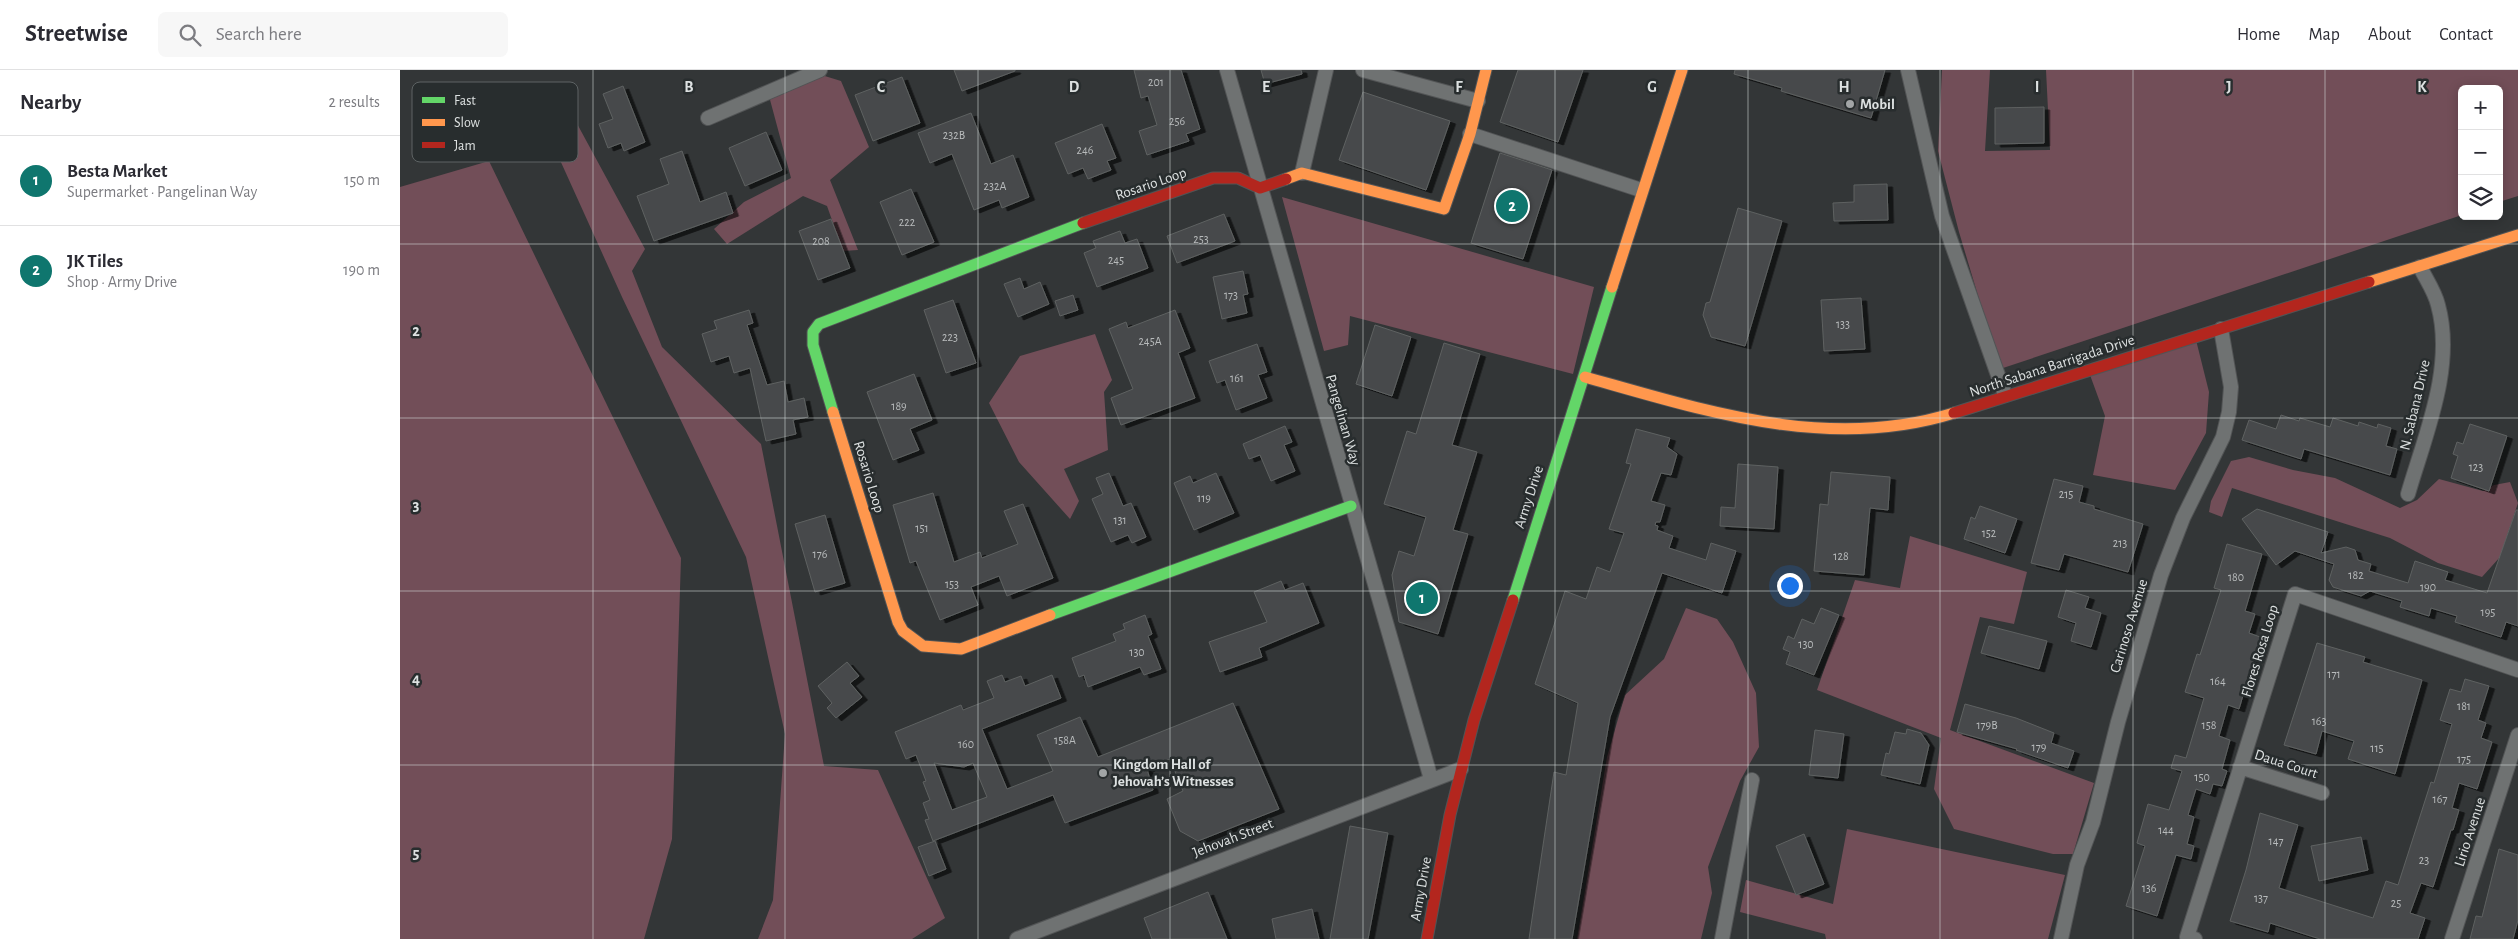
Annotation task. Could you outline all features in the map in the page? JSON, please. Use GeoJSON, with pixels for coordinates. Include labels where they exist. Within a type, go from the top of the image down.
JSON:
{"type":"FeatureCollection","features":[{"type":"Feature","properties":{"kind":"main road"},"geometry":{"type":"LineString","coordinates":[[1260,188],[1302,173],[1444,209],[1470,134],[1486,70]]}},
{"type":"Feature","properties":{"kind":"main road","name":"Army Drive"},"geometry":{"type":"LineString","coordinates":[[1428,939],[1440,861],[1461,769],[1506,614],[1585,377],[1642,190],[1682,70]]}},
{"type":"Feature","properties":{"kind":"main road","name":"Rosario Loop"},"geometry":{"type":"LineString","coordinates":[[1260,188],[1248,180],[1234,176],[1213,178],[1076,225],[953,274],[819,324],[813,332],[813,345],[898,622],[903,631],[924,646],[961,649],[1351,506]]}},
{"type":"Feature","properties":{"kind":"main road","name":"North Sabana Barrigada Drive"},"geometry":{"type":"LineString","coordinates":[[1585,377],[1699,409],[1814,429],[1854,430],[1950,414],[2005,395],[2518,235]]}},
{"type":"Feature","properties":{"kind":"street"},"geometry":{"type":"LineString","coordinates":[[708,118],[820,70]]}},
{"type":"Feature","properties":{"kind":"street","name":"Pangelinan Way"},"geometry":{"type":"LineString","coordinates":[[1227,70],[1431,779]]}},
{"type":"Feature","properties":{"kind":"street"},"geometry":{"type":"LineString","coordinates":[[1302,173],[1326,70]]}},
{"type":"Feature","properties":{"kind":"street"},"geometry":{"type":"LineString","coordinates":[[1363,70],[1478,101]]}},
{"type":"Feature","properties":{"kind":"street"},"geometry":{"type":"LineString","coordinates":[[1908,70],[1942,216],[2005,395]]}},
{"type":"Feature","properties":{"kind":"street"},"geometry":{"type":"LineString","coordinates":[[1470,134],[1642,190]]}},
{"type":"Feature","properties":{"kind":"street","name":"N. Sabana Drive"},"geometry":{"type":"LineString","coordinates":[[2408,494],[2434,407],[2444,348],[2438,304],[2420,267]]}},
{"type":"Feature","properties":{"kind":"street","name":"Carinoso Avenue"},"geometry":{"type":"LineString","coordinates":[[2061,939],[2077,865],[2093,822],[2118,722],[2161,575],[2184,518],[2223,437],[2229,412],[2231,387],[2221,329]]}},
{"type":"Feature","properties":{"kind":"street","name":"Flores Rosa Loop"},"geometry":{"type":"LineString","coordinates":[[2195,939],[2187,937],[2295,594],[2518,670]]}},
{"type":"Feature","properties":{"kind":"street","name":"Lirio Avenue"},"geometry":{"type":"LineString","coordinates":[[2452,939],[2518,734]]}},
{"type":"Feature","properties":{"kind":"street","name":"Daua Court"},"geometry":{"type":"LineString","coordinates":[[2240,767],[2322,793]]}},
{"type":"Feature","properties":{"kind":"street","name":"Jehovah Street"},"geometry":{"type":"LineString","coordinates":[[1017,939],[1461,769]]}},
{"type":"Feature","properties":{"kind":"street"},"geometry":{"type":"LineString","coordinates":[[1722,939],[1752,780]]}},
{"type":"Feature","properties":{"kind":"shaded area"},"geometry":{"type":"Polygon","coordinates":[[[1942,70],[1990,70],[1985,151],[2050,150],[2046,70],[2518,70],[2518,196],[2503,201],[2503,85],[2458,85],[2458,216],[2000,369],[1959,232],[1938,151],[1942,70]]]}},
{"type":"Feature","properties":{"kind":"shaded area"},"geometry":{"type":"Polygon","coordinates":[[[815,73],[841,81],[869,147],[830,180],[858,250],[843,251],[827,206],[803,196],[727,244],[714,229],[744,202],[791,178],[769,96],[815,73]]]}},
{"type":"Feature","properties":{"kind":"shaded area"},"geometry":{"type":"Polygon","coordinates":[[[578,125],[645,249],[632,271],[662,347],[761,444],[824,766],[878,770],[945,918],[912,939],[758,939],[773,900],[785,734],[746,557],[622,297],[561,162],[578,162],[578,125]]]}},
{"type":"Feature","properties":{"kind":"shaded area"},"geometry":{"type":"Polygon","coordinates":[[[489,162],[681,558],[672,839],[644,939],[400,939],[400,187],[489,162]]]}},
{"type":"Feature","properties":{"kind":"shaded area"},"geometry":{"type":"Polygon","coordinates":[[[1282,197],[1594,287],[1573,374],[1350,316],[1348,345],[1324,351],[1282,197]]]}},
{"type":"Feature","properties":{"kind":"shaded area"},"geometry":{"type":"Polygon","coordinates":[[[1095,334],[1112,380],[1104,392],[1108,450],[1064,469],[1079,501],[1070,519],[1019,462],[989,403],[1020,356],[1095,334]]]}},
{"type":"Feature","properties":{"kind":"shaded area"},"geometry":{"type":"Polygon","coordinates":[[[2196,340],[2209,392],[2206,433],[2175,490],[2093,475],[2105,416],[2090,375],[2196,340]]]}},
{"type":"Feature","properties":{"kind":"shaded area"},"geometry":{"type":"Polygon","coordinates":[[[2249,457],[2293,470],[2335,478],[2400,508],[2417,500],[2439,479],[2483,491],[2494,485],[2510,482],[2518,503],[2500,557],[2482,577],[2438,563],[2390,538],[2232,488],[2222,517],[2209,512],[2211,501],[2231,461],[2249,457]]]}},
{"type":"Feature","properties":{"kind":"shaded area"},"geometry":{"type":"Polygon","coordinates":[[[1910,536],[2027,572],[2014,624],[1980,617],[1950,730],[2094,783],[2073,854],[2053,854],[1954,829],[1934,789],[1941,738],[1817,690],[1855,580],[1900,588],[1910,536]]]}},
{"type":"Feature","properties":{"kind":"shaded area"},"geometry":{"type":"Polygon","coordinates":[[[1686,608],[1717,619],[1733,642],[1756,693],[1759,747],[1740,781],[1708,867],[1712,893],[1701,939],[1577,939],[1607,757],[1625,695],[1664,659],[1686,608]]]}},
{"type":"Feature","properties":{"kind":"shaded area"},"geometry":{"type":"Polygon","coordinates":[[[1847,829],[2065,875],[2048,939],[1826,939],[1825,934],[1740,912],[1746,880],[1833,904],[1847,829]]]}},
{"type":"Feature","properties":{"kind":"building"},"geometry":{"type":"Polygon","coordinates":[[[954,70],[1015,70],[1015,71],[962,91],[954,70]]]}},
{"type":"Feature","properties":{"kind":"building"},"geometry":{"type":"Polygon","coordinates":[[[1134,70],[1181,70],[1200,129],[1186,134],[1189,141],[1147,155],[1139,131],[1157,125],[1148,96],[1141,98],[1134,70]]]}},
{"type":"Feature","properties":{"kind":"building"},"geometry":{"type":"Polygon","coordinates":[[[1261,70],[1301,70],[1302,74],[1265,84],[1261,70]]]}},
{"type":"Feature","properties":{"kind":"building"},"geometry":{"type":"Polygon","coordinates":[[[1518,70],[1583,70],[1558,142],[1500,122],[1518,70]]]}},
{"type":"Feature","properties":{"kind":"building","name":"Mobil"},"geometry":{"type":"Polygon","coordinates":[[[1735,70],[1885,70],[1871,118],[1781,91],[1782,88],[1734,74],[1735,70]]]}},
{"type":"Feature","properties":{"kind":"building"},"geometry":{"type":"Polygon","coordinates":[[[902,77],[920,123],[873,141],[855,95],[902,77]]]}},
{"type":"Feature","properties":{"kind":"building"},"geometry":{"type":"Polygon","coordinates":[[[623,86],[645,142],[624,151],[621,143],[608,148],[599,124],[613,119],[603,94],[623,86]]]}},
{"type":"Feature","properties":{"kind":"building"},"geometry":{"type":"Polygon","coordinates":[[[1363,92],[1450,121],[1426,190],[1339,160],[1363,92]]]}},
{"type":"Feature","properties":{"kind":"building"},"geometry":{"type":"Polygon","coordinates":[[[2044,107],[2044,143],[1995,144],[1995,108],[2044,107]]]}},
{"type":"Feature","properties":{"kind":"building"},"geometry":{"type":"Polygon","coordinates":[[[971,113],[991,164],[1013,155],[1029,197],[1002,208],[999,200],[974,210],[952,154],[930,163],[918,133],[971,113]]]}},
{"type":"Feature","properties":{"kind":"building"},"geometry":{"type":"Polygon","coordinates":[[[1102,124],[1116,158],[1107,161],[1111,170],[1088,179],[1083,168],[1068,174],[1055,143],[1102,124]]]}},
{"type":"Feature","properties":{"kind":"building"},"geometry":{"type":"Polygon","coordinates":[[[766,132],[782,170],[745,186],[729,148],[766,132]]]}},
{"type":"Feature","properties":{"kind":"building"},"geometry":{"type":"Polygon","coordinates":[[[682,151],[700,202],[726,192],[733,213],[654,241],[637,196],[669,184],[660,159],[682,151]]]}},
{"type":"Feature","properties":{"kind":"building"},"geometry":{"type":"Polygon","coordinates":[[[1500,153],[1552,170],[1523,259],[1471,243],[1500,153]]]}},
{"type":"Feature","properties":{"kind":"building"},"geometry":{"type":"Polygon","coordinates":[[[1887,184],[1888,220],[1834,221],[1833,203],[1854,202],[1854,185],[1887,184]]]}},
{"type":"Feature","properties":{"kind":"building"},"geometry":{"type":"Polygon","coordinates":[[[911,189],[934,242],[902,255],[880,202],[911,189]]]}},
{"type":"Feature","properties":{"kind":"building"},"geometry":{"type":"Polygon","coordinates":[[[1738,208],[1782,221],[1745,346],[1711,337],[1703,315],[1706,303],[1710,302],[1738,208]]]}},
{"type":"Feature","properties":{"kind":"building"},"geometry":{"type":"Polygon","coordinates":[[[1224,214],[1235,241],[1177,263],[1167,236],[1224,214]]]}},
{"type":"Feature","properties":{"kind":"building"},"geometry":{"type":"Polygon","coordinates":[[[831,219],[850,268],[818,280],[799,231],[831,219]]]}},
{"type":"Feature","properties":{"kind":"building"},"geometry":{"type":"Polygon","coordinates":[[[1120,231],[1125,243],[1137,239],[1148,268],[1097,287],[1084,253],[1096,248],[1093,241],[1120,231]]]}},
{"type":"Feature","properties":{"kind":"building"},"geometry":{"type":"Polygon","coordinates":[[[1243,271],[1248,294],[1243,295],[1247,313],[1222,319],[1213,277],[1243,271]]]}},
{"type":"Feature","properties":{"kind":"building"},"geometry":{"type":"Polygon","coordinates":[[[1020,278],[1024,289],[1040,282],[1049,304],[1018,317],[1004,284],[1020,278]]]}},
{"type":"Feature","properties":{"kind":"building"},"geometry":{"type":"Polygon","coordinates":[[[1073,295],[1078,310],[1060,316],[1055,301],[1073,295]]]}},
{"type":"Feature","properties":{"kind":"building"},"geometry":{"type":"Polygon","coordinates":[[[1861,298],[1865,349],[1824,351],[1821,300],[1861,298]]]}},
{"type":"Feature","properties":{"kind":"building"},"geometry":{"type":"Polygon","coordinates":[[[953,300],[976,363],[946,373],[924,310],[953,300]]]}},
{"type":"Feature","properties":{"kind":"building"},"geometry":{"type":"Polygon","coordinates":[[[749,310],[753,323],[747,325],[767,385],[784,381],[788,402],[804,398],[808,417],[793,420],[796,434],[766,441],[750,368],[734,373],[729,356],[711,362],[702,334],[717,329],[714,321],[749,310]]]}},
{"type":"Feature","properties":{"kind":"building"},"geometry":{"type":"Polygon","coordinates":[[[1175,310],[1190,348],[1178,353],[1195,398],[1121,425],[1111,398],[1133,389],[1109,329],[1126,322],[1128,328],[1175,310]]]}},
{"type":"Feature","properties":{"kind":"building"},"geometry":{"type":"Polygon","coordinates":[[[1375,325],[1411,337],[1392,396],[1356,384],[1375,325]]]}},
{"type":"Feature","properties":{"kind":"building"},"geometry":{"type":"Polygon","coordinates":[[[1444,343],[1480,354],[1452,445],[1477,452],[1453,530],[1468,534],[1438,634],[1399,622],[1392,575],[1399,551],[1414,556],[1426,517],[1384,504],[1407,431],[1416,434],[1444,343]]]}},
{"type":"Feature","properties":{"kind":"building"},"geometry":{"type":"Polygon","coordinates":[[[1257,344],[1267,372],[1258,375],[1267,398],[1236,410],[1225,380],[1217,383],[1209,361],[1257,344]]]}},
{"type":"Feature","properties":{"kind":"building"},"geometry":{"type":"Polygon","coordinates":[[[914,374],[932,420],[910,429],[919,450],[893,460],[867,392],[914,374]]]}},
{"type":"Feature","properties":{"kind":"building"},"geometry":{"type":"Polygon","coordinates":[[[2281,415],[2299,421],[2300,418],[2330,427],[2333,418],[2358,426],[2359,422],[2377,428],[2378,424],[2391,428],[2386,446],[2397,449],[2390,475],[2304,449],[2301,459],[2242,440],[2249,420],[2276,429],[2281,415]]]}},
{"type":"Feature","properties":{"kind":"building"},"geometry":{"type":"Polygon","coordinates":[[[2470,424],[2507,436],[2489,491],[2451,478],[2458,456],[2453,454],[2457,442],[2463,444],[2470,424]]]}},
{"type":"Feature","properties":{"kind":"building"},"geometry":{"type":"Polygon","coordinates":[[[1285,426],[1292,442],[1284,445],[1295,471],[1271,481],[1260,455],[1249,459],[1243,444],[1285,426]]]}},
{"type":"Feature","properties":{"kind":"building"},"geometry":{"type":"Polygon","coordinates":[[[1636,429],[1670,438],[1667,447],[1677,454],[1671,475],[1661,473],[1651,501],[1665,505],[1660,522],[1656,522],[1655,525],[1658,526],[1657,530],[1673,536],[1669,548],[1706,560],[1711,543],[1736,551],[1722,593],[1662,573],[1610,717],[1572,939],[1529,939],[1554,772],[1566,775],[1578,703],[1535,684],[1565,591],[1586,599],[1597,567],[1610,572],[1624,533],[1609,529],[1631,464],[1626,463],[1636,429]]]}},
{"type":"Feature","properties":{"kind":"building"},"geometry":{"type":"Polygon","coordinates":[[[1738,464],[1778,467],[1774,529],[1720,526],[1721,507],[1735,508],[1738,464]]]}},
{"type":"Feature","properties":{"kind":"building"},"geometry":{"type":"Polygon","coordinates":[[[1831,472],[1890,477],[1888,510],[1870,508],[1864,575],[1814,571],[1820,504],[1828,505],[1831,472]]]}},
{"type":"Feature","properties":{"kind":"building"},"geometry":{"type":"Polygon","coordinates":[[[1109,473],[1123,506],[1131,503],[1146,537],[1132,543],[1128,535],[1111,542],[1092,499],[1103,494],[1096,478],[1109,473]]]}},
{"type":"Feature","properties":{"kind":"building"},"geometry":{"type":"Polygon","coordinates":[[[1216,473],[1234,513],[1194,530],[1174,483],[1190,476],[1193,483],[1216,473]]]}},
{"type":"Feature","properties":{"kind":"building"},"geometry":{"type":"Polygon","coordinates":[[[2054,479],[2083,486],[2079,502],[2094,506],[2094,509],[2143,524],[2128,572],[2064,554],[2059,570],[2031,563],[2054,479]]]}},
{"type":"Feature","properties":{"kind":"building"},"geometry":{"type":"Polygon","coordinates":[[[933,493],[954,562],[980,552],[982,558],[1018,544],[1004,511],[1023,504],[1053,578],[1007,596],[999,576],[971,587],[978,605],[940,620],[916,561],[910,563],[893,505],[933,493]]]}},
{"type":"Feature","properties":{"kind":"building"},"geometry":{"type":"Polygon","coordinates":[[[1980,506],[2017,519],[2005,553],[1964,539],[1971,517],[1975,519],[1980,506]]]}},
{"type":"Feature","properties":{"kind":"building"},"geometry":{"type":"Polygon","coordinates":[[[2257,509],[2328,532],[2321,553],[2346,547],[2355,550],[2358,560],[2371,564],[2369,571],[2408,583],[2415,561],[2448,572],[2445,580],[2487,593],[2516,510],[2518,510],[2518,626],[2506,622],[2501,637],[2455,622],[2457,616],[2431,608],[2429,616],[2400,607],[2402,601],[2370,591],[2361,596],[2333,587],[2329,580],[2334,564],[2295,551],[2276,565],[2242,519],[2257,509]]]}},
{"type":"Feature","properties":{"kind":"building"},"geometry":{"type":"Polygon","coordinates":[[[825,515],[845,583],[815,592],[795,524],[825,515]]]}},
{"type":"Feature","properties":{"kind":"building"},"geometry":{"type":"Polygon","coordinates":[[[2227,544],[2262,554],[2245,611],[2255,614],[2249,633],[2263,638],[2258,656],[2255,655],[2239,709],[2228,705],[2219,736],[2230,740],[2222,769],[2227,771],[2222,786],[2213,784],[2210,794],[2196,789],[2188,815],[2194,817],[2187,844],[2194,846],[2191,859],[2176,855],[2157,916],[2126,906],[2145,846],[2137,843],[2148,804],[2169,810],[2182,771],[2171,768],[2175,755],[2186,758],[2204,698],[2185,692],[2197,654],[2200,655],[2221,590],[2214,588],[2227,544]]]}},
{"type":"Feature","properties":{"kind":"building"},"geometry":{"type":"Polygon","coordinates":[[[1281,581],[1285,590],[1303,583],[1319,623],[1259,648],[1262,657],[1220,672],[1209,642],[1267,622],[1254,592],[1281,581]]]}},
{"type":"Feature","properties":{"kind":"building"},"geometry":{"type":"Polygon","coordinates":[[[2066,590],[2089,597],[2085,608],[2101,613],[2091,647],[2071,641],[2076,623],[2058,617],[2066,590]]]}},
{"type":"Feature","properties":{"kind":"building"},"geometry":{"type":"Polygon","coordinates":[[[1821,608],[1839,615],[1814,675],[1786,664],[1790,652],[1783,649],[1788,636],[1794,639],[1802,619],[1814,624],[1821,608]]]}},
{"type":"Feature","properties":{"kind":"building"},"geometry":{"type":"Polygon","coordinates":[[[1145,615],[1152,634],[1148,636],[1161,669],[1144,675],[1140,667],[1088,687],[1084,675],[1079,677],[1072,658],[1116,641],[1113,634],[1125,629],[1123,624],[1145,615]]]}},
{"type":"Feature","properties":{"kind":"building"},"geometry":{"type":"Polygon","coordinates":[[[1989,626],[2047,641],[2039,669],[1981,653],[1989,626]]]}},
{"type":"Feature","properties":{"kind":"building"},"geometry":{"type":"Polygon","coordinates":[[[2317,643],[2365,657],[2363,662],[2422,680],[2395,774],[2348,759],[2354,741],[2322,731],[2316,754],[2284,745],[2317,643]]]}},
{"type":"Feature","properties":{"kind":"building"},"geometry":{"type":"Polygon","coordinates":[[[847,662],[859,676],[850,683],[862,697],[836,718],[827,708],[832,703],[818,686],[847,662]]]}},
{"type":"Feature","properties":{"kind":"building"},"geometry":{"type":"Polygon","coordinates":[[[1002,675],[1005,682],[1021,676],[1025,686],[1052,675],[1061,698],[982,729],[1007,789],[1053,771],[1037,735],[1080,717],[1098,757],[1233,703],[1279,809],[1198,841],[1180,831],[1167,799],[1183,791],[1170,759],[1147,769],[1153,790],[1065,823],[1053,795],[933,841],[925,820],[929,819],[923,803],[930,800],[923,782],[926,781],[916,755],[906,759],[895,732],[961,705],[963,710],[994,698],[987,681],[1002,675]],[[934,763],[952,810],[987,797],[973,763],[964,767],[934,763]]]}},
{"type":"Feature","properties":{"kind":"building"},"geometry":{"type":"Polygon","coordinates":[[[2465,679],[2489,686],[2478,720],[2486,723],[2481,738],[2492,742],[2477,789],[2459,783],[2452,808],[2459,810],[2433,887],[2421,883],[2410,913],[2425,918],[2418,939],[2320,939],[2270,923],[2268,932],[2230,921],[2246,870],[2260,813],[2298,825],[2279,888],[2373,918],[2386,881],[2398,885],[2431,782],[2434,783],[2452,724],[2440,720],[2450,689],[2461,692],[2465,679]]]}},
{"type":"Feature","properties":{"kind":"building"},"geometry":{"type":"Polygon","coordinates":[[[1965,704],[2016,718],[2054,733],[2051,743],[2074,751],[2068,768],[2017,749],[1957,732],[1965,704]]]}},
{"type":"Feature","properties":{"kind":"building"},"geometry":{"type":"Polygon","coordinates":[[[1907,729],[1921,733],[1929,745],[1920,784],[1881,775],[1886,753],[1889,754],[1895,732],[1906,734],[1907,729]]]}},
{"type":"Feature","properties":{"kind":"building"},"geometry":{"type":"Polygon","coordinates":[[[1815,730],[1844,734],[1838,778],[1809,775],[1815,730]]]}},
{"type":"Feature","properties":{"kind":"building"},"geometry":{"type":"Polygon","coordinates":[[[1350,826],[1388,833],[1368,939],[1330,939],[1350,826]]]}},
{"type":"Feature","properties":{"kind":"building"},"geometry":{"type":"Polygon","coordinates":[[[1804,834],[1824,884],[1796,895],[1776,846],[1804,834]]]}},
{"type":"Feature","properties":{"kind":"building"},"geometry":{"type":"Polygon","coordinates":[[[2361,837],[2368,870],[2319,881],[2311,846],[2361,837]]]}},
{"type":"Feature","properties":{"kind":"building"},"geometry":{"type":"Polygon","coordinates":[[[935,841],[946,869],[929,876],[918,847],[935,841]]]}},
{"type":"Feature","properties":{"kind":"building"},"geometry":{"type":"Polygon","coordinates":[[[2499,849],[2518,855],[2518,920],[2513,939],[2470,939],[2476,916],[2482,917],[2499,849]]]}},
{"type":"Feature","properties":{"kind":"building"},"geometry":{"type":"Polygon","coordinates":[[[1208,892],[1227,939],[1152,939],[1144,918],[1208,892]]]}},
{"type":"Feature","properties":{"kind":"building"},"geometry":{"type":"Polygon","coordinates":[[[1312,909],[1319,939],[1276,939],[1272,919],[1312,909]]]}},
{"type":"Feature","properties":{"kind":"traffic: fast"},"geometry":{"type":"LineString","coordinates":[[833,412],[813,345],[813,332],[819,324],[1083,223]]}},
{"type":"Feature","properties":{"kind":"traffic: fast"},"geometry":{"type":"LineString","coordinates":[[1513,600],[1612,287]]}},
{"type":"Feature","properties":{"kind":"traffic: fast"},"geometry":{"type":"LineString","coordinates":[[1050,615],[1351,506]]}},
{"type":"Feature","properties":{"kind":"traffic: slow"},"geometry":{"type":"LineString","coordinates":[[1286,179],[1302,173],[1444,209],[1470,134],[1486,70]]}},
{"type":"Feature","properties":{"kind":"traffic: slow"},"geometry":{"type":"LineString","coordinates":[[1612,287],[1682,70]]}},
{"type":"Feature","properties":{"kind":"traffic: slow"},"geometry":{"type":"LineString","coordinates":[[2369,282],[2518,235]]}},
{"type":"Feature","properties":{"kind":"traffic: slow"},"geometry":{"type":"LineString","coordinates":[[1585,377],[1722,414],[1814,428],[1861,429],[1907,424],[1954,413]]}},
{"type":"Feature","properties":{"kind":"traffic: slow"},"geometry":{"type":"LineString","coordinates":[[833,412],[898,622],[903,631],[923,646],[961,649],[1050,615]]}},
{"type":"Feature","properties":{"kind":"traffic: jam"},"geometry":{"type":"LineString","coordinates":[[1083,223],[1213,178],[1238,178],[1260,188],[1286,179]]}},
{"type":"Feature","properties":{"kind":"traffic: jam"},"geometry":{"type":"LineString","coordinates":[[1954,413],[2369,282]]}},
{"type":"Feature","properties":{"kind":"traffic: jam"},"geometry":{"type":"LineString","coordinates":[[1427,939],[1450,815],[1474,720],[1513,600]]}},
{"type":"Feature","properties":{"kind":"place","name":"Mobil"},"geometry":{"type":"Point","coordinates":[1850,104]}},
{"type":"Feature","properties":{"kind":"place","name":"JK Tiles"},"geometry":{"type":"Point","coordinates":[1512,206]}},
{"type":"Feature","properties":{"kind":"place","name":"Besta Market"},"geometry":{"type":"Point","coordinates":[1422,598]}},
{"type":"Feature","properties":{"kind":"place","name":"Kingdom Hall of Jehovah’s Witnesses"},"geometry":{"type":"Point","coordinates":[1103,773]}}]}
